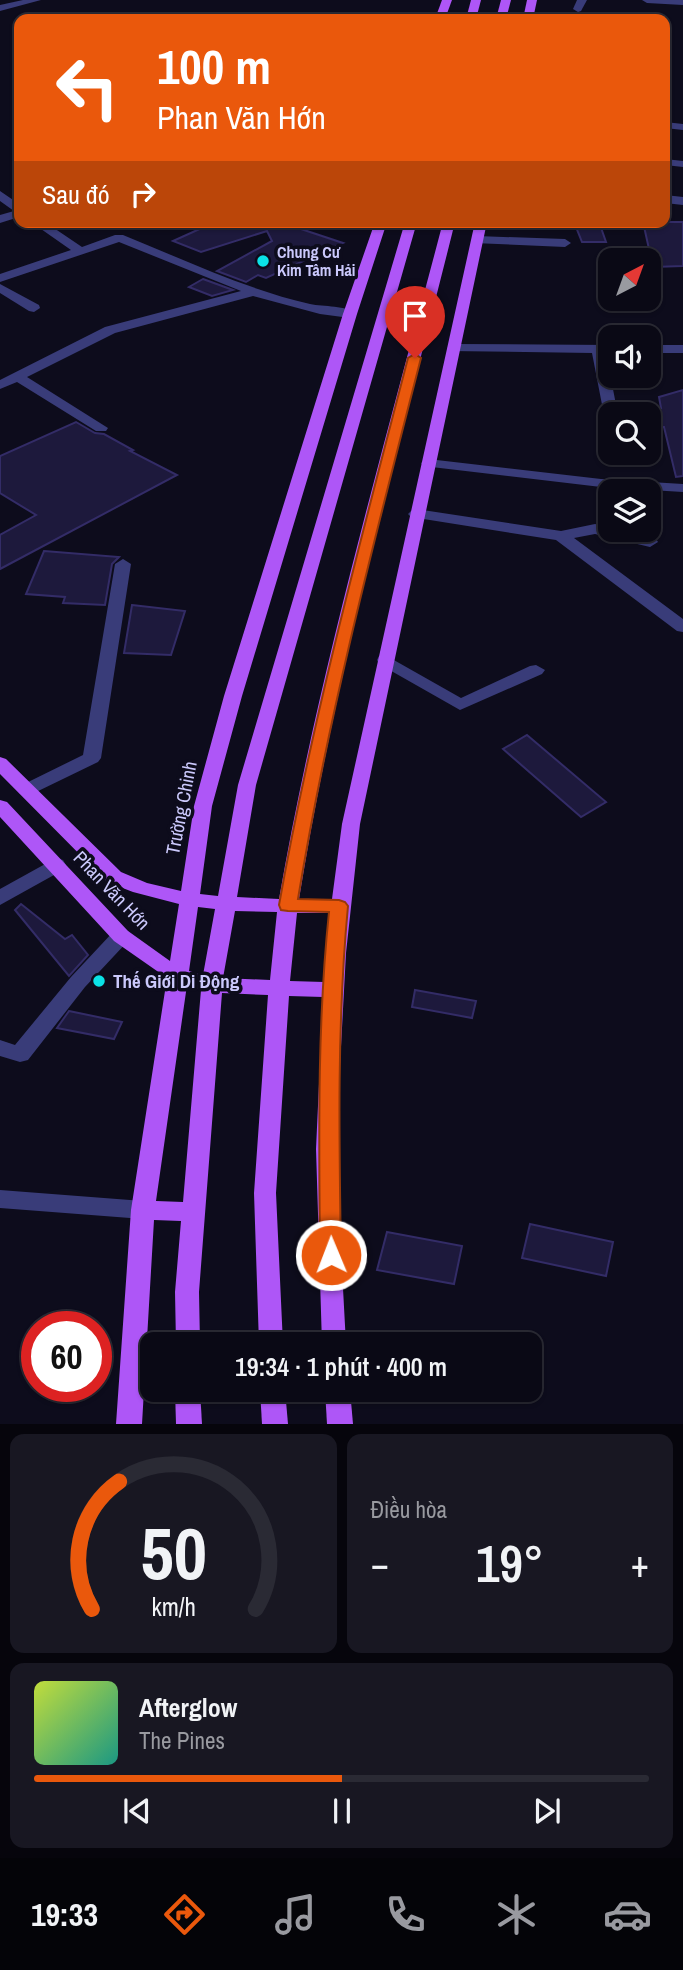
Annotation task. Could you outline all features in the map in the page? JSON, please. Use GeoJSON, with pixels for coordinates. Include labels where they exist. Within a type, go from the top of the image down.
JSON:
{"type":"FeatureCollection","features":[{"type":"Feature","properties":{"kind":"main road","name":"Trường Chinh"},"geometry":{"type":"LineString","coordinates":[[129,1424],[144,1209],[203,806],[233,696],[379,228]]}},
{"type":"Feature","properties":{"kind":"main road"},"geometry":{"type":"LineString","coordinates":[[188,1332],[187,1292],[192,1212],[212,985],[224,902],[247,785],[409,228]]}},
{"type":"Feature","properties":{"kind":"main road"},"geometry":{"type":"LineString","coordinates":[[271,1332],[265,1192],[279,988],[288,905],[305,804],[338,656],[447,228]]}},
{"type":"Feature","properties":{"kind":"main road"},"geometry":{"type":"LineString","coordinates":[[334,1332],[328,1115],[332,990],[339,906],[351,824],[385,660],[480,228]]}},
{"type":"Feature","properties":{"kind":"main road","name":"Phan Văn Hớn"},"geometry":{"type":"LineString","coordinates":[[0,763],[114,877],[136,888],[190,899],[339,906]]}},
{"type":"Feature","properties":{"kind":"main road","name":"Phan Văn Hớn"},"geometry":{"type":"LineString","coordinates":[[0,806],[121,936],[155,962],[179,976],[212,985],[332,990]]}},
{"type":"Feature","properties":{"kind":"main road"},"geometry":{"type":"LineString","coordinates":[[144,1209],[192,1212]]}},
{"type":"Feature","properties":{"kind":"main road"},"geometry":{"type":"LineString","coordinates":[[188,1402],[189,1424]]}},
{"type":"Feature","properties":{"kind":"main road"},"geometry":{"type":"LineString","coordinates":[[274,1402],[275,1424]]}},
{"type":"Feature","properties":{"kind":"main road"},"geometry":{"type":"LineString","coordinates":[[339,1402],[341,1424]]}},
{"type":"Feature","properties":{"kind":"street"},"geometry":{"type":"LineString","coordinates":[[0,8],[36,0]]}},
{"type":"Feature","properties":{"kind":"street"},"geometry":{"type":"LineString","coordinates":[[647,0],[683,2]]}},
{"type":"Feature","properties":{"kind":"street"},"geometry":{"type":"LineString","coordinates":[[0,195],[14,207]]}},
{"type":"Feature","properties":{"kind":"street"},"geometry":{"type":"LineString","coordinates":[[46,228],[80,251]]}},
{"type":"Feature","properties":{"kind":"street"},"geometry":{"type":"LineString","coordinates":[[0,278],[119,238],[252,292],[314,310],[350,314]]}},
{"type":"Feature","properties":{"kind":"street"},"geometry":{"type":"LineString","coordinates":[[477,240],[565,243]]}},
{"type":"Feature","properties":{"kind":"street"},"geometry":{"type":"LineString","coordinates":[[0,265],[14,273]]}},
{"type":"Feature","properties":{"kind":"street"},"geometry":{"type":"LineString","coordinates":[[0,288],[34,308]]}},
{"type":"Feature","properties":{"kind":"street"},"geometry":{"type":"LineString","coordinates":[[0,385],[110,330],[252,292]]}},
{"type":"Feature","properties":{"kind":"street"},"geometry":{"type":"LineString","coordinates":[[453,348],[598,349]]}},
{"type":"Feature","properties":{"kind":"street"},"geometry":{"type":"LineString","coordinates":[[661,349],[683,349]]}},
{"type":"Feature","properties":{"kind":"street"},"geometry":{"type":"LineString","coordinates":[[18,377],[101,428]]}},
{"type":"Feature","properties":{"kind":"street"},"geometry":{"type":"LineString","coordinates":[[428,463],[683,488]]}},
{"type":"Feature","properties":{"kind":"street"},"geometry":{"type":"LineString","coordinates":[[416,514],[561,537],[598,531]]}},
{"type":"Feature","properties":{"kind":"street"},"geometry":{"type":"LineString","coordinates":[[561,537],[683,627]]}},
{"type":"Feature","properties":{"kind":"street"},"geometry":{"type":"LineString","coordinates":[[26,790],[92,758],[124,564]]}},
{"type":"Feature","properties":{"kind":"street"},"geometry":{"type":"LineString","coordinates":[[385,660],[460,705],[536,670]]}},
{"type":"Feature","properties":{"kind":"street"},"geometry":{"type":"LineString","coordinates":[[0,898],[57,865]]}},
{"type":"Feature","properties":{"kind":"street"},"geometry":{"type":"LineString","coordinates":[[0,1048],[20,1054],[78,982],[121,936]]}},
{"type":"Feature","properties":{"kind":"street"},"geometry":{"type":"LineString","coordinates":[[0,1199],[144,1209]]}},
{"type":"Feature","properties":{"kind":"building"},"geometry":{"type":"Polygon","coordinates":[[[670,222],[683,222],[683,266],[662,267],[662,248],[649,248],[644,228],[670,228],[670,222]]]}},
{"type":"Feature","properties":{"kind":"building","name":"Chung Cư Kim Tâm Hải"},"geometry":{"type":"Polygon","coordinates":[[[202,228],[298,228],[343,243],[266,278],[258,275],[246,282],[217,271],[272,241],[267,231],[201,252],[173,241],[202,228]]]}},
{"type":"Feature","properties":{"kind":"building"},"geometry":{"type":"Polygon","coordinates":[[[576,228],[601,228],[606,242],[582,242],[576,228]]]}},
{"type":"Feature","properties":{"kind":"building"},"geometry":{"type":"Polygon","coordinates":[[[203,279],[233,290],[212,296],[189,287],[203,279]]]}},
{"type":"Feature","properties":{"kind":"building"},"geometry":{"type":"Polygon","coordinates":[[[683,390],[683,476],[676,477],[664,427],[661,427],[659,397],[683,390]]]}},
{"type":"Feature","properties":{"kind":"building"},"geometry":{"type":"Polygon","coordinates":[[[76,422],[95,433],[104,434],[177,475],[0,569],[0,535],[36,515],[0,493],[0,456],[76,422]]]}},
{"type":"Feature","properties":{"kind":"building"},"geometry":{"type":"Polygon","coordinates":[[[44,551],[119,557],[112,564],[105,605],[63,603],[65,597],[26,594],[44,551]]]}},
{"type":"Feature","properties":{"kind":"building"},"geometry":{"type":"Polygon","coordinates":[[[132,605],[185,611],[171,655],[124,653],[132,605]]]}},
{"type":"Feature","properties":{"kind":"building"},"geometry":{"type":"Polygon","coordinates":[[[527,735],[606,802],[581,817],[503,749],[527,735]]]}},
{"type":"Feature","properties":{"kind":"building"},"geometry":{"type":"Polygon","coordinates":[[[21,904],[65,939],[72,935],[88,955],[69,976],[15,910],[21,904]]]}},
{"type":"Feature","properties":{"kind":"building"},"geometry":{"type":"Polygon","coordinates":[[[415,990],[476,1001],[472,1018],[412,1007],[415,990]]]}},
{"type":"Feature","properties":{"kind":"building"},"geometry":{"type":"Polygon","coordinates":[[[69,1011],[122,1022],[114,1039],[57,1028],[69,1011]]]}},
{"type":"Feature","properties":{"kind":"building"},"geometry":{"type":"Polygon","coordinates":[[[530,1224],[613,1242],[606,1276],[522,1258],[530,1224]]]}},
{"type":"Feature","properties":{"kind":"building"},"geometry":{"type":"Polygon","coordinates":[[[387,1232],[462,1246],[454,1284],[377,1270],[387,1232]]]}},
{"type":"Feature","properties":{"kind":"place","name":"Chung Cư Kim Tâm Hải"},"geometry":{"type":"Point","coordinates":[263,261]}},
{"type":"Feature","properties":{"kind":"place","name":"Thế Giới Di Động"},"geometry":{"type":"Point","coordinates":[99,981]}},
{"type":"Feature","properties":{"kind":"route"},"geometry":{"type":"LineString","coordinates":[[331,1255],[328,1115],[333,968],[339,906],[288,905],[305,804],[338,656],[415,358]]}}]}
